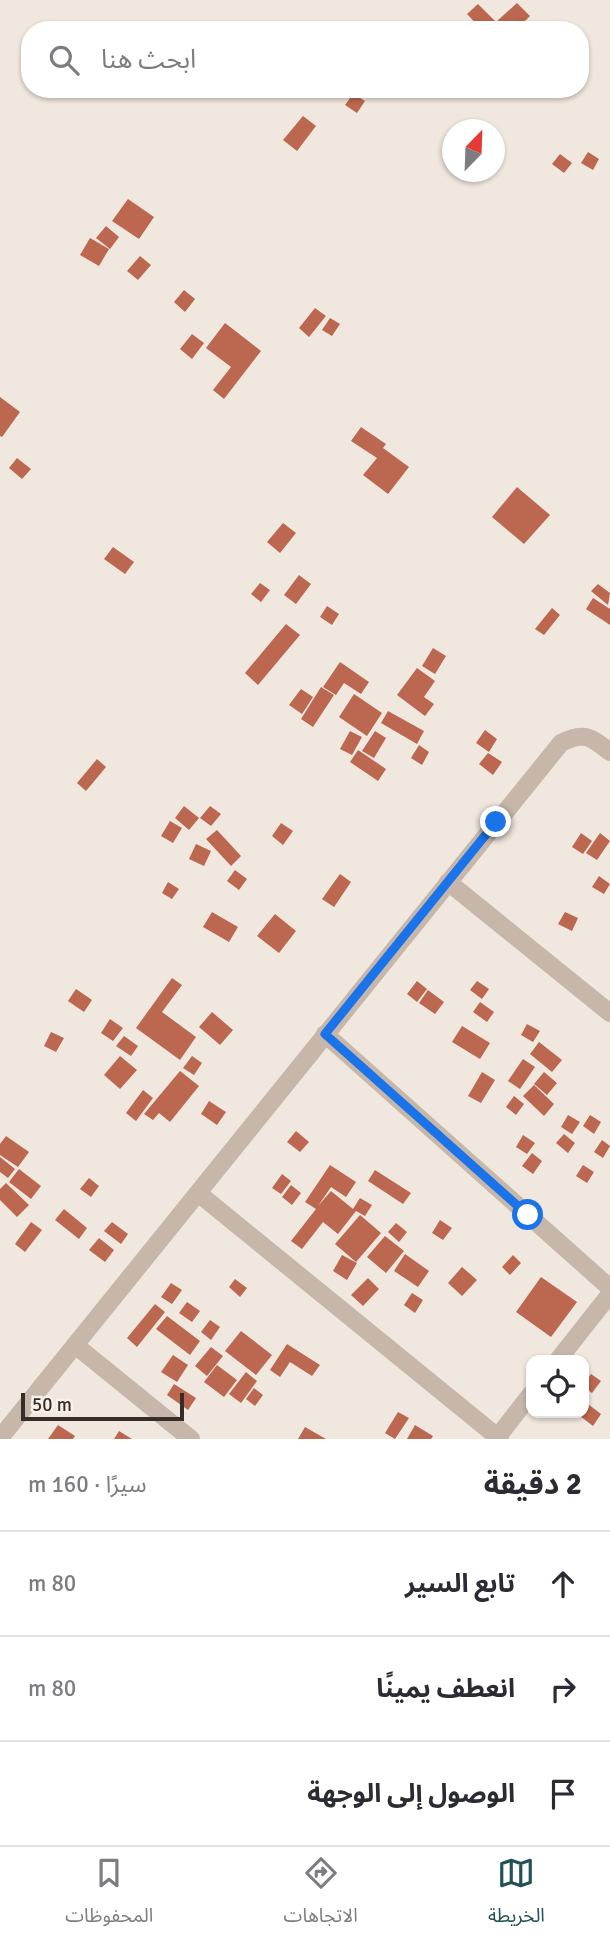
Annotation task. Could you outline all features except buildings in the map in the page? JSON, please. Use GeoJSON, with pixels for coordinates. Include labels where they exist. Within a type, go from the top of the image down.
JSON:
{"type":"FeatureCollection","features":[{"type":"Feature","properties":{"kind":"street"},"geometry":{"type":"LineString","coordinates":[[0,1438],[561,743],[576,735],[593,738],[610,752]]}},
{"type":"Feature","properties":{"kind":"street"},"geometry":{"type":"LineString","coordinates":[[448,882],[610,1013]]}},
{"type":"Feature","properties":{"kind":"street"},"geometry":{"type":"LineString","coordinates":[[325,1034],[610,1287]]}},
{"type":"Feature","properties":{"kind":"street"},"geometry":{"type":"LineString","coordinates":[[198,1193],[498,1438],[526,1401]]}},
{"type":"Feature","properties":{"kind":"street"},"geometry":{"type":"LineString","coordinates":[[562,1355],[610,1294]]}},
{"type":"Feature","properties":{"kind":"street"},"geometry":{"type":"LineString","coordinates":[[75,1345],[191,1439]]}},
{"type":"Feature","properties":{"kind":"route"},"geometry":{"type":"LineString","coordinates":[[496,822],[325,1034],[528,1215]]}}]}
